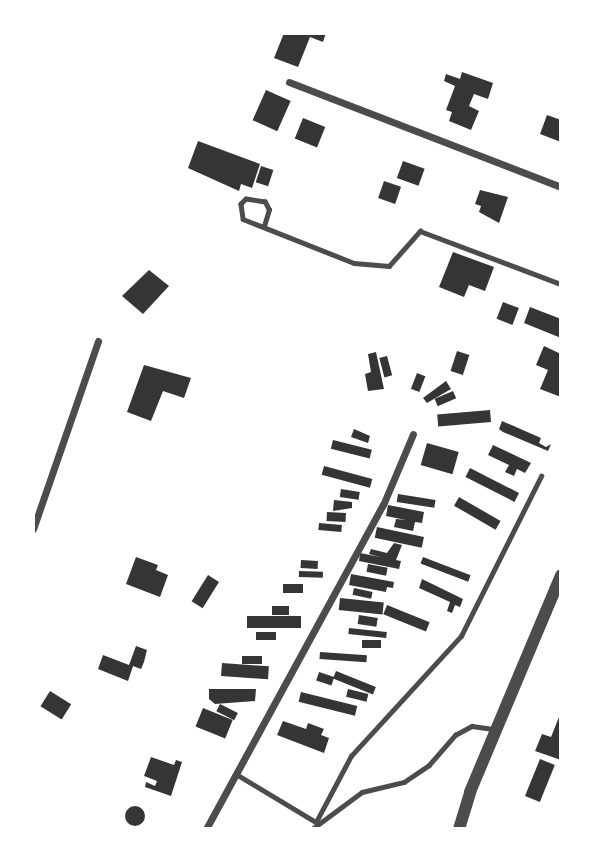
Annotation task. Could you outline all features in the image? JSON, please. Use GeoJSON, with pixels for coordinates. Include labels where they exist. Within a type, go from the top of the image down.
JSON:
{"type":"FeatureCollection","features":[{"type":"Feature","properties":{"kind":"street"},"geometry":{"type":"LineString","coordinates":[[289,82],[561,187]]}},
{"type":"Feature","properties":{"kind":"street"},"geometry":{"type":"LineString","coordinates":[[33,529],[97,341]]}},
{"type":"Feature","properties":{"kind":"street"},"geometry":{"type":"LineString","coordinates":[[206,829],[383,505],[413,434]]}},
{"type":"Feature","properties":{"kind":"street"},"geometry":{"type":"LineString","coordinates":[[459,829],[496,730],[561,575]]}},
{"type":"Feature","properties":{"kind":"lane"},"geometry":{"type":"LineString","coordinates":[[264,226],[269,210],[265,202],[246,199],[242,204],[243,219],[374,268],[389,266],[420,231],[426,231],[561,284]]}},
{"type":"Feature","properties":{"kind":"lane"},"geometry":{"type":"LineString","coordinates":[[312,829],[351,756],[461,636],[541,476]]}},
{"type":"Feature","properties":{"kind":"lane"},"geometry":{"type":"LineString","coordinates":[[317,822],[362,792],[404,782],[429,765],[455,735],[472,726],[496,730]]}},
{"type":"Feature","properties":{"kind":"lane"},"geometry":{"type":"LineString","coordinates":[[236,773],[317,822]]}},
{"type":"Feature","properties":{"kind":"building"},"geometry":{"type":"Polygon","coordinates":[[[284,33],[326,33],[323,42],[310,37],[298,67],[274,58],[284,33]]]}},
{"type":"Feature","properties":{"kind":"building"},"geometry":{"type":"Polygon","coordinates":[[[462,72],[493,83],[488,99],[474,94],[469,106],[479,111],[471,130],[449,121],[452,112],[446,110],[455,86],[444,81],[446,74],[460,79],[462,72]]]}},
{"type":"Feature","properties":{"kind":"building"},"geometry":{"type":"Polygon","coordinates":[[[266,90],[291,101],[277,131],[253,120],[266,90]]]}},
{"type":"Feature","properties":{"kind":"building"},"geometry":{"type":"Polygon","coordinates":[[[547,115],[561,120],[561,142],[540,134],[547,115]]]}},
{"type":"Feature","properties":{"kind":"building"},"geometry":{"type":"Polygon","coordinates":[[[303,118],[325,127],[317,147],[295,138],[303,118]]]}},
{"type":"Feature","properties":{"kind":"building"},"geometry":{"type":"Polygon","coordinates":[[[198,141],[260,164],[252,188],[241,184],[239,191],[188,168],[198,141]]]}},
{"type":"Feature","properties":{"kind":"building"},"geometry":{"type":"Polygon","coordinates":[[[403,161],[425,169],[418,186],[397,178],[403,161]]]}},
{"type":"Feature","properties":{"kind":"building"},"geometry":{"type":"Polygon","coordinates":[[[261,166],[273,170],[268,186],[256,182],[261,166]]]}},
{"type":"Feature","properties":{"kind":"building"},"geometry":{"type":"Polygon","coordinates":[[[384,181],[401,187],[395,204],[378,198],[384,181]]]}},
{"type":"Feature","properties":{"kind":"building"},"geometry":{"type":"Polygon","coordinates":[[[480,190],[508,197],[499,223],[479,212],[481,206],[475,204],[480,190]]]}},
{"type":"Feature","properties":{"kind":"building"},"geometry":{"type":"Polygon","coordinates":[[[453,252],[494,267],[485,291],[469,285],[464,297],[439,287],[453,252]]]}},
{"type":"Feature","properties":{"kind":"building"},"geometry":{"type":"Polygon","coordinates":[[[149,270],[169,286],[143,314],[122,296],[149,270]]]}},
{"type":"Feature","properties":{"kind":"building"},"geometry":{"type":"Polygon","coordinates":[[[503,302],[519,308],[512,325],[497,319],[503,302]]]}},
{"type":"Feature","properties":{"kind":"building"},"geometry":{"type":"Polygon","coordinates":[[[530,307],[561,319],[561,338],[524,323],[530,307]]]}},
{"type":"Feature","properties":{"kind":"building"},"geometry":{"type":"Polygon","coordinates":[[[544,346],[561,354],[561,397],[540,389],[548,370],[536,365],[544,346]]]}},
{"type":"Feature","properties":{"kind":"building"},"geometry":{"type":"Polygon","coordinates":[[[457,351],[469,355],[463,375],[451,371],[457,351]]]}},
{"type":"Feature","properties":{"kind":"building"},"geometry":{"type":"Polygon","coordinates":[[[376,352],[384,389],[368,391],[365,374],[371,372],[368,354],[376,352]]]}},
{"type":"Feature","properties":{"kind":"building"},"geometry":{"type":"Polygon","coordinates":[[[387,356],[392,375],[384,377],[379,358],[387,356]]]}},
{"type":"Feature","properties":{"kind":"building"},"geometry":{"type":"Polygon","coordinates":[[[144,365],[191,378],[184,398],[163,391],[151,421],[127,412],[144,365]]]}},
{"type":"Feature","properties":{"kind":"building"},"geometry":{"type":"Polygon","coordinates":[[[417,373],[425,376],[419,392],[411,389],[417,373]]]}},
{"type":"Feature","properties":{"kind":"building"},"geometry":{"type":"Polygon","coordinates":[[[446,381],[451,389],[427,403],[423,398],[446,381]]]}},
{"type":"Feature","properties":{"kind":"building"},"geometry":{"type":"Polygon","coordinates":[[[453,391],[456,398],[438,406],[435,399],[453,391]]]}},
{"type":"Feature","properties":{"kind":"building"},"geometry":{"type":"Polygon","coordinates":[[[490,410],[491,422],[438,427],[437,415],[490,410]]]}},
{"type":"Feature","properties":{"kind":"building"},"geometry":{"type":"Polygon","coordinates":[[[502,421],[541,438],[539,443],[546,447],[551,444],[548,451],[503,432],[499,429],[502,421]]]}},
{"type":"Feature","properties":{"kind":"building"},"geometry":{"type":"Polygon","coordinates":[[[354,429],[370,436],[368,443],[351,437],[354,429]]]}},
{"type":"Feature","properties":{"kind":"building"},"geometry":{"type":"Polygon","coordinates":[[[333,440],[372,450],[370,458],[331,449],[333,440]]]}},
{"type":"Feature","properties":{"kind":"building"},"geometry":{"type":"Polygon","coordinates":[[[427,443],[459,452],[452,474],[421,465],[427,443]]]}},
{"type":"Feature","properties":{"kind":"building"},"geometry":{"type":"Polygon","coordinates":[[[493,445],[531,463],[525,473],[517,469],[514,476],[505,472],[509,465],[488,455],[493,445]]]}},
{"type":"Feature","properties":{"kind":"building"},"geometry":{"type":"Polygon","coordinates":[[[324,466],[372,479],[370,488],[322,475],[324,466]]]}},
{"type":"Feature","properties":{"kind":"building"},"geometry":{"type":"Polygon","coordinates":[[[470,468],[519,493],[514,502],[465,477],[470,468]]]}},
{"type":"Feature","properties":{"kind":"building"},"geometry":{"type":"Polygon","coordinates":[[[341,489],[360,492],[359,500],[340,497],[341,489]]]}},
{"type":"Feature","properties":{"kind":"building"},"geometry":{"type":"Polygon","coordinates":[[[398,494],[436,500],[434,508],[397,502],[398,494]]]}},
{"type":"Feature","properties":{"kind":"building"},"geometry":{"type":"Polygon","coordinates":[[[459,497],[501,521],[496,530],[454,506],[459,497]]]}},
{"type":"Feature","properties":{"kind":"building"},"geometry":{"type":"Polygon","coordinates":[[[334,500],[352,502],[352,508],[333,511],[334,500]]]}},
{"type":"Feature","properties":{"kind":"building"},"geometry":{"type":"Polygon","coordinates":[[[388,505],[424,512],[422,523],[415,522],[413,531],[394,527],[396,519],[406,520],[386,516],[388,505]]]}},
{"type":"Feature","properties":{"kind":"building"},"geometry":{"type":"Polygon","coordinates":[[[327,512],[346,513],[346,522],[327,521],[327,512]]]}},
{"type":"Feature","properties":{"kind":"building"},"geometry":{"type":"Polygon","coordinates":[[[319,523],[342,525],[341,532],[318,530],[319,523]]]}},
{"type":"Feature","properties":{"kind":"building"},"geometry":{"type":"Polygon","coordinates":[[[377,527],[424,537],[422,548],[375,538],[377,527]]]}},
{"type":"Feature","properties":{"kind":"building"},"geometry":{"type":"Polygon","coordinates":[[[394,543],[402,545],[396,560],[401,561],[399,569],[359,561],[360,553],[380,557],[369,554],[371,549],[387,553],[394,543]]]}},
{"type":"Feature","properties":{"kind":"building"},"geometry":{"type":"Polygon","coordinates":[[[136,557],[158,565],[156,570],[168,575],[160,597],[126,584],[136,557]]]}},
{"type":"Feature","properties":{"kind":"building"},"geometry":{"type":"Polygon","coordinates":[[[423,557],[471,575],[468,582],[420,564],[423,557]]]}},
{"type":"Feature","properties":{"kind":"building"},"geometry":{"type":"Polygon","coordinates":[[[301,560],[318,561],[318,569],[301,568],[301,560]]]}},
{"type":"Feature","properties":{"kind":"building"},"geometry":{"type":"Polygon","coordinates":[[[368,564],[388,568],[386,576],[366,572],[368,564]]]}},
{"type":"Feature","properties":{"kind":"building"},"geometry":{"type":"Polygon","coordinates":[[[299,571],[323,572],[323,578],[299,577],[299,571]]]}},
{"type":"Feature","properties":{"kind":"building"},"geometry":{"type":"Polygon","coordinates":[[[351,574],[394,582],[393,588],[387,587],[386,592],[349,585],[351,574]]]}},
{"type":"Feature","properties":{"kind":"building"},"geometry":{"type":"Polygon","coordinates":[[[208,575],[219,582],[203,608],[192,601],[208,575]]]}},
{"type":"Feature","properties":{"kind":"building"},"geometry":{"type":"Polygon","coordinates":[[[422,579],[463,599],[460,607],[455,605],[452,613],[447,611],[450,602],[419,588],[422,579]]]}},
{"type":"Feature","properties":{"kind":"building"},"geometry":{"type":"Polygon","coordinates":[[[283,584],[303,584],[303,593],[283,593],[283,584]]]}},
{"type":"Feature","properties":{"kind":"building"},"geometry":{"type":"Polygon","coordinates":[[[354,588],[373,592],[371,599],[353,595],[354,588]]]}},
{"type":"Feature","properties":{"kind":"building"},"geometry":{"type":"Polygon","coordinates":[[[340,598],[384,603],[383,615],[339,610],[340,598]]]}},
{"type":"Feature","properties":{"kind":"building"},"geometry":{"type":"Polygon","coordinates":[[[387,605],[430,622],[426,632],[383,614],[387,605]]]}},
{"type":"Feature","properties":{"kind":"building"},"geometry":{"type":"Polygon","coordinates":[[[272,606],[289,606],[289,615],[272,615],[272,606]]]}},
{"type":"Feature","properties":{"kind":"building"},"geometry":{"type":"Polygon","coordinates":[[[359,615],[378,618],[376,627],[358,624],[359,615]]]}},
{"type":"Feature","properties":{"kind":"building"},"geometry":{"type":"Polygon","coordinates":[[[247,616],[301,616],[301,628],[247,628],[247,616]]]}},
{"type":"Feature","properties":{"kind":"building"},"geometry":{"type":"Polygon","coordinates":[[[349,628],[387,632],[386,638],[348,634],[349,628]]]}},
{"type":"Feature","properties":{"kind":"building"},"geometry":{"type":"Polygon","coordinates":[[[256,632],[276,632],[276,640],[256,640],[256,632]]]}},
{"type":"Feature","properties":{"kind":"building"},"geometry":{"type":"Polygon","coordinates":[[[362,640],[381,640],[381,648],[362,648],[362,640]]]}},
{"type":"Feature","properties":{"kind":"building"},"geometry":{"type":"Polygon","coordinates":[[[136,646],[147,650],[141,669],[133,666],[128,681],[98,669],[103,655],[129,665],[136,646]]]}},
{"type":"Feature","properties":{"kind":"building"},"geometry":{"type":"Polygon","coordinates":[[[320,652],[367,655],[366,662],[320,659],[320,652]]]}},
{"type":"Feature","properties":{"kind":"building"},"geometry":{"type":"Polygon","coordinates":[[[242,656],[262,656],[262,664],[242,664],[242,656]]]}},
{"type":"Feature","properties":{"kind":"building"},"geometry":{"type":"Polygon","coordinates":[[[222,663],[269,666],[268,679],[221,676],[222,663]]]}},
{"type":"Feature","properties":{"kind":"building"},"geometry":{"type":"Polygon","coordinates":[[[336,671],[376,687],[373,695],[333,678],[336,671]]]}},
{"type":"Feature","properties":{"kind":"building"},"geometry":{"type":"Polygon","coordinates":[[[319,672],[334,677],[331,686],[316,681],[319,672]]]}},
{"type":"Feature","properties":{"kind":"building"},"geometry":{"type":"Polygon","coordinates":[[[209,689],[256,689],[255,701],[215,704],[209,699],[209,689]]]}},
{"type":"Feature","properties":{"kind":"building"},"geometry":{"type":"Polygon","coordinates":[[[348,689],[368,694],[366,702],[346,697],[348,689]]]}},
{"type":"Feature","properties":{"kind":"building"},"geometry":{"type":"Polygon","coordinates":[[[50,691],[71,704],[62,720],[40,706],[50,691]]]}},
{"type":"Feature","properties":{"kind":"building"},"geometry":{"type":"Polygon","coordinates":[[[301,692],[357,706],[355,716],[299,702],[301,692]]]}},
{"type":"Feature","properties":{"kind":"building"},"geometry":{"type":"Polygon","coordinates":[[[220,704],[238,713],[234,720],[216,711],[220,704]]]}},
{"type":"Feature","properties":{"kind":"building"},"geometry":{"type":"Polygon","coordinates":[[[203,708],[233,720],[225,739],[196,727],[203,708]]]}},
{"type":"Feature","properties":{"kind":"building"},"geometry":{"type":"Polygon","coordinates":[[[561,712],[561,760],[535,751],[542,734],[551,737],[561,712]]]}},
{"type":"Feature","properties":{"kind":"building"},"geometry":{"type":"Polygon","coordinates":[[[283,721],[306,729],[308,723],[324,729],[321,735],[329,738],[324,753],[277,735],[283,721]]]}},
{"type":"Feature","properties":{"kind":"building"},"geometry":{"type":"Polygon","coordinates":[[[151,757],[174,765],[176,760],[182,762],[171,796],[145,787],[146,782],[155,786],[157,781],[144,776],[151,757]]]}},
{"type":"Feature","properties":{"kind":"building"},"geometry":{"type":"Polygon","coordinates":[[[540,759],[555,765],[540,802],[525,796],[540,759]]]}},
{"type":"Feature","properties":{"kind":"building"},"geometry":{"type":"Polygon","coordinates":[[[135,806],[142,809],[145,816],[142,823],[135,826],[128,823],[125,816],[128,809],[135,806]]]}}]}
